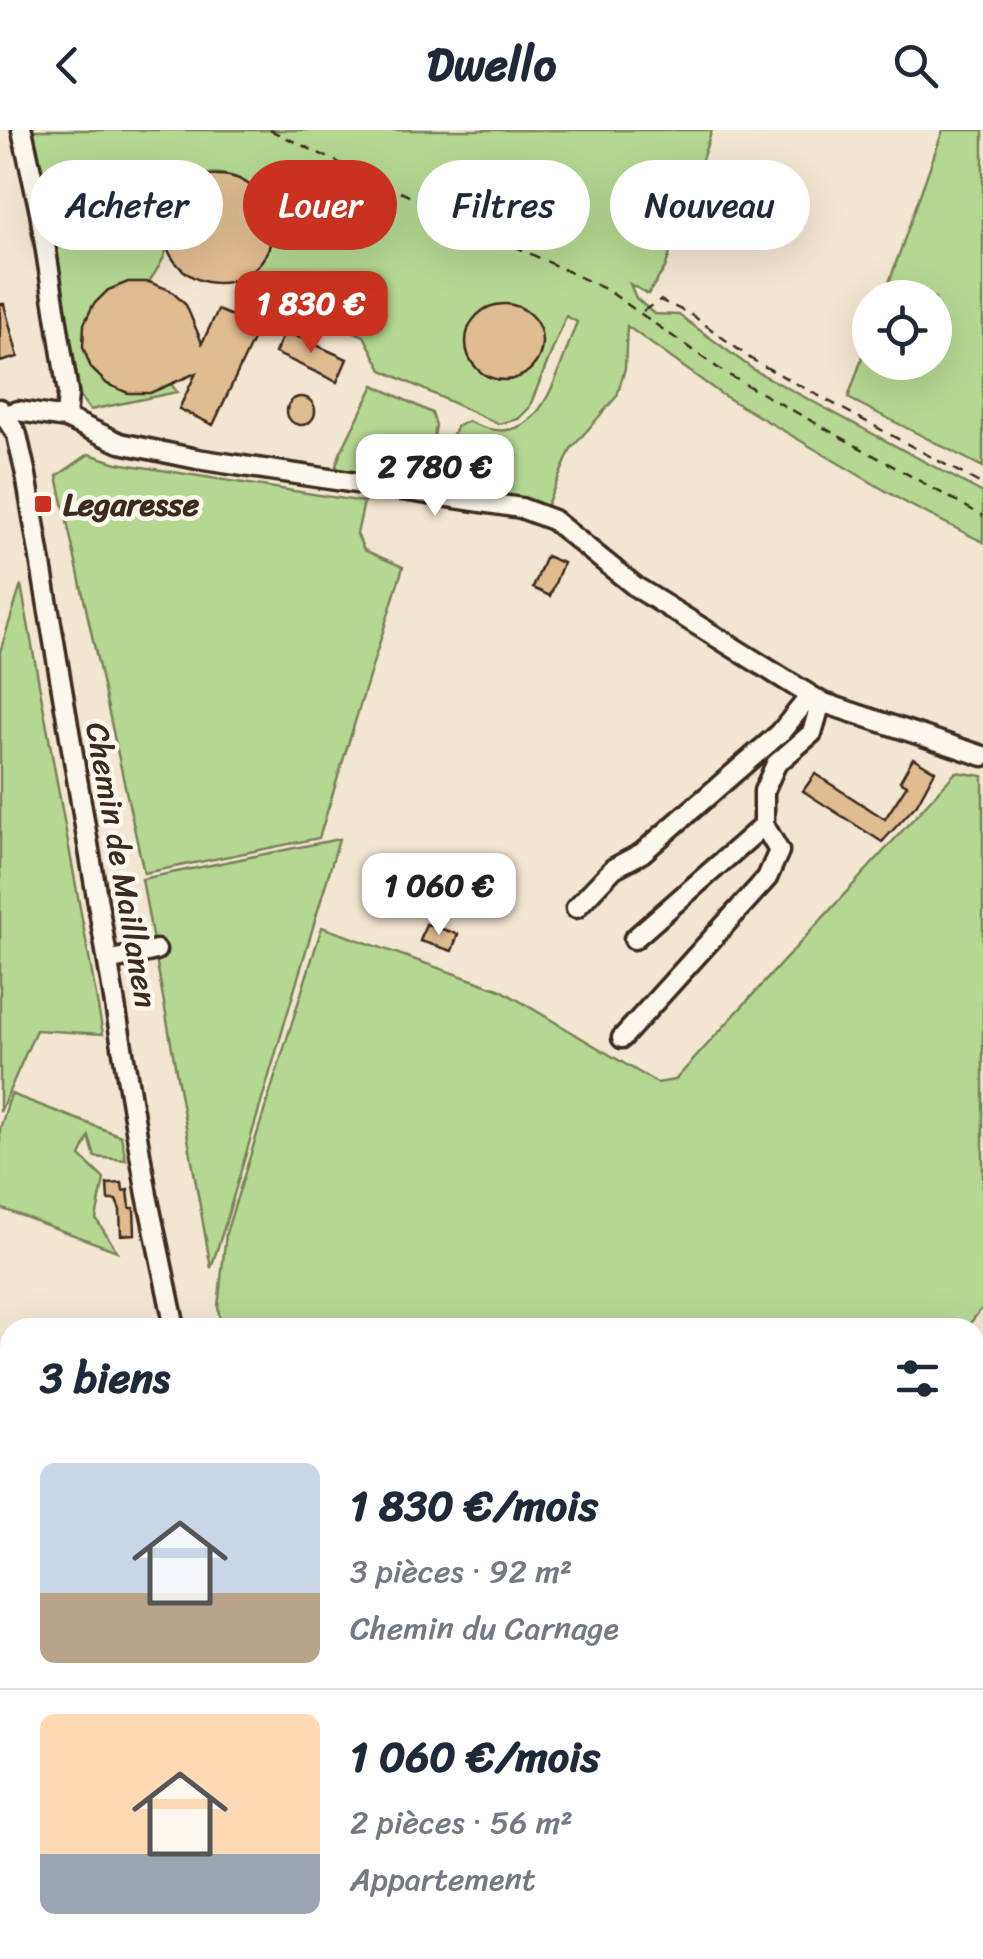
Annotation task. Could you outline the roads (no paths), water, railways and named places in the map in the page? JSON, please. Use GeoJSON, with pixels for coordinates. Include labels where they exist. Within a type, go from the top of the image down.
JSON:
{"type":"FeatureCollection","features":[{"type":"Feature","properties":{"kind":"street"},"geometry":{"type":"LineString","coordinates":[[22,130],[40,212],[68,393],[66,418]]}},
{"type":"Feature","properties":{"kind":"street"},"geometry":{"type":"LineString","coordinates":[[2,412],[66,418],[120,443],[197,459],[537,514],[553,520],[651,597],[816,699],[983,756]]}},
{"type":"Feature","properties":{"kind":"street","name":"Chemin de Maillanen"},"geometry":{"type":"LineString","coordinates":[[2,412],[16,434],[26,476],[173,1318]]}},
{"type":"Feature","properties":{"kind":"street"},"geometry":{"type":"LineString","coordinates":[[622,1038],[767,878],[779,851],[764,824],[764,791],[776,764],[812,734],[816,699]]}},
{"type":"Feature","properties":{"kind":"street"},"geometry":{"type":"LineString","coordinates":[[576,908],[614,868],[642,853],[816,699]]}},
{"type":"Feature","properties":{"kind":"street"},"geometry":{"type":"LineString","coordinates":[[634,939],[764,824]]}},
{"type":"Feature","properties":{"kind":"street"},"geometry":{"type":"LineString","coordinates":[[108,962],[156,950]]}},
{"type":"Feature","properties":{"kind":"place","name":"Legaresse"},"geometry":{"type":"Point","coordinates":[43,504]}}]}
